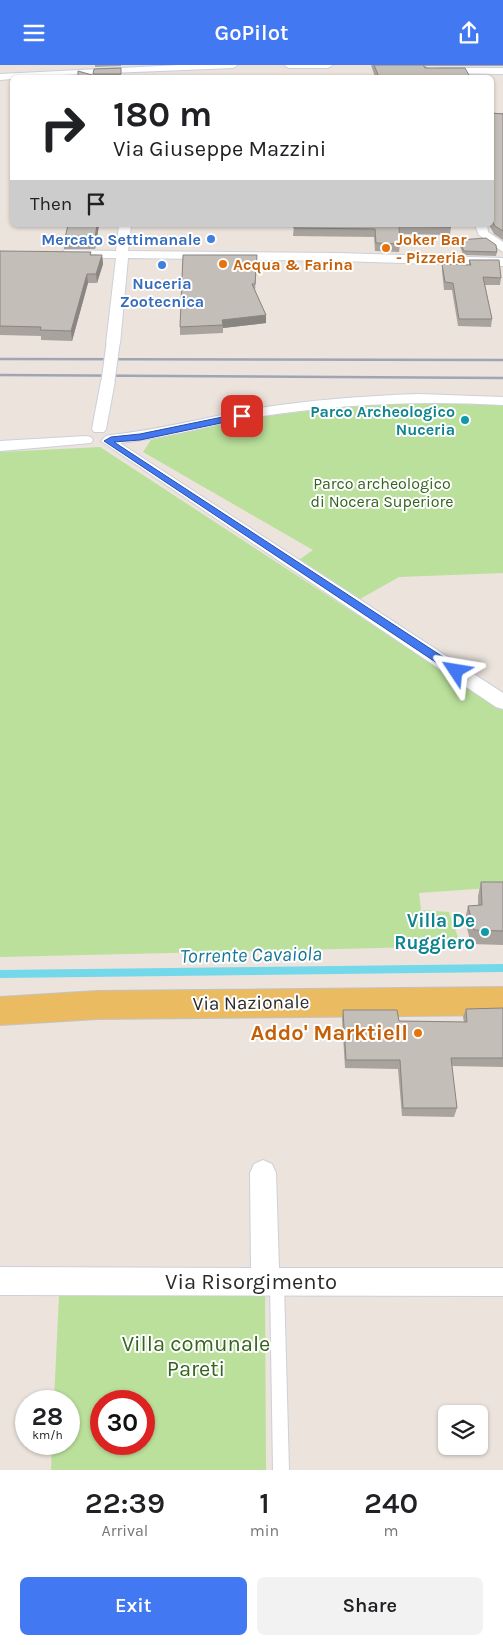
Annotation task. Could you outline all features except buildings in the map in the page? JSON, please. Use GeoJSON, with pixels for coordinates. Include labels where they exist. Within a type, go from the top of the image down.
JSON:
{"type":"FeatureCollection","features":[{"type":"Feature","properties":{"kind":"main road","name":"Via Nazionale"},"geometry":{"type":"LineString","coordinates":[[0,1011],[97,1005],[503,1001]]}},
{"type":"Feature","properties":{"kind":"street"},"geometry":{"type":"LineString","coordinates":[[92,75],[138,74],[233,65]]}},
{"type":"Feature","properties":{"kind":"street"},"geometry":{"type":"LineString","coordinates":[[289,65],[341,65]]}},
{"type":"Feature","properties":{"kind":"street"},"geometry":{"type":"LineString","coordinates":[[427,71],[503,71]]}},
{"type":"Feature","properties":{"kind":"street"},"geometry":{"type":"LineString","coordinates":[[106,437],[108,381],[125,227]]}},
{"type":"Feature","properties":{"kind":"street"},"geometry":{"type":"LineString","coordinates":[[482,227],[484,233],[503,248]]}},
{"type":"Feature","properties":{"kind":"street"},"geometry":{"type":"LineString","coordinates":[[50,254],[338,257],[503,262]]}},
{"type":"Feature","properties":{"kind":"street"},"geometry":{"type":"LineString","coordinates":[[0,446],[86,440],[96,444],[106,437],[140,437],[275,410],[352,402],[460,397],[503,401]]}},
{"type":"Feature","properties":{"kind":"street"},"geometry":{"type":"LineString","coordinates":[[106,437],[503,702]]}},
{"type":"Feature","properties":{"kind":"street"},"geometry":{"type":"LineString","coordinates":[[263,1173],[271,1283]]}},
{"type":"Feature","properties":{"kind":"street","name":"Via Risorgimento"},"geometry":{"type":"LineString","coordinates":[[0,1281],[503,1282]]}},
{"type":"Feature","properties":{"kind":"lane"},"geometry":{"type":"LineString","coordinates":[[271,1283],[281,1470]]}},
{"type":"Feature","properties":{"kind":"green space","name":"Parco archeologico di Nocera Superiore"},"geometry":{"type":"Polygon","coordinates":[[[409,403],[503,405],[503,573],[399,577],[360,599],[299,560],[313,550],[143,452],[151,440],[245,419],[323,409],[409,403]]]}},
{"type":"Feature","properties":{"kind":"green space"},"geometry":{"type":"Polygon","coordinates":[[[100,447],[503,710],[503,887],[419,893],[421,910],[449,912],[461,946],[0,957],[0,452],[100,447]]]}},
{"type":"Feature","properties":{"kind":"green space","name":"Villa comunale Pareti"},"geometry":{"type":"Polygon","coordinates":[[[265,1283],[266,1470],[51,1470],[52,1455],[80,1455],[80,1390],[55,1390],[59,1295],[265,1283]]]}},
{"type":"Feature","properties":{"kind":"waterway","name":"Torrente Cavaiola"},"geometry":{"type":"LineString","coordinates":[[0,974],[503,968]]}},
{"type":"Feature","properties":{"kind":"railway"},"geometry":{"type":"LineString","coordinates":[[0,359],[503,360]]}},
{"type":"Feature","properties":{"kind":"railway"},"geometry":{"type":"LineString","coordinates":[[0,375],[503,378]]}},
{"type":"Feature","properties":{"kind":"place","name":"Mercato Settimanale"},"geometry":{"type":"Point","coordinates":[211,239]}},
{"type":"Feature","properties":{"kind":"place","name":"Joker Bar - Pizzeria"},"geometry":{"type":"Point","coordinates":[386,248]}},
{"type":"Feature","properties":{"kind":"place","name":"Acqua & Farina"},"geometry":{"type":"Point","coordinates":[223,264]}},
{"type":"Feature","properties":{"kind":"place","name":"Nuceria Zootecnica"},"geometry":{"type":"Point","coordinates":[162,265]}},
{"type":"Feature","properties":{"kind":"place","name":"Parco Archeologico Nuceria"},"geometry":{"type":"Point","coordinates":[465,420]}},
{"type":"Feature","properties":{"kind":"place","name":"Villa De Ruggiero"},"geometry":{"type":"Point","coordinates":[485,932]}},
{"type":"Feature","properties":{"kind":"place","name":"Addo' Marktiell"},"geometry":{"type":"Point","coordinates":[418,1033]}},
{"type":"Feature","properties":{"kind":"route"},"geometry":{"type":"LineString","coordinates":[[242,416],[140,437],[111,439],[108,441],[456,671]]}}]}
